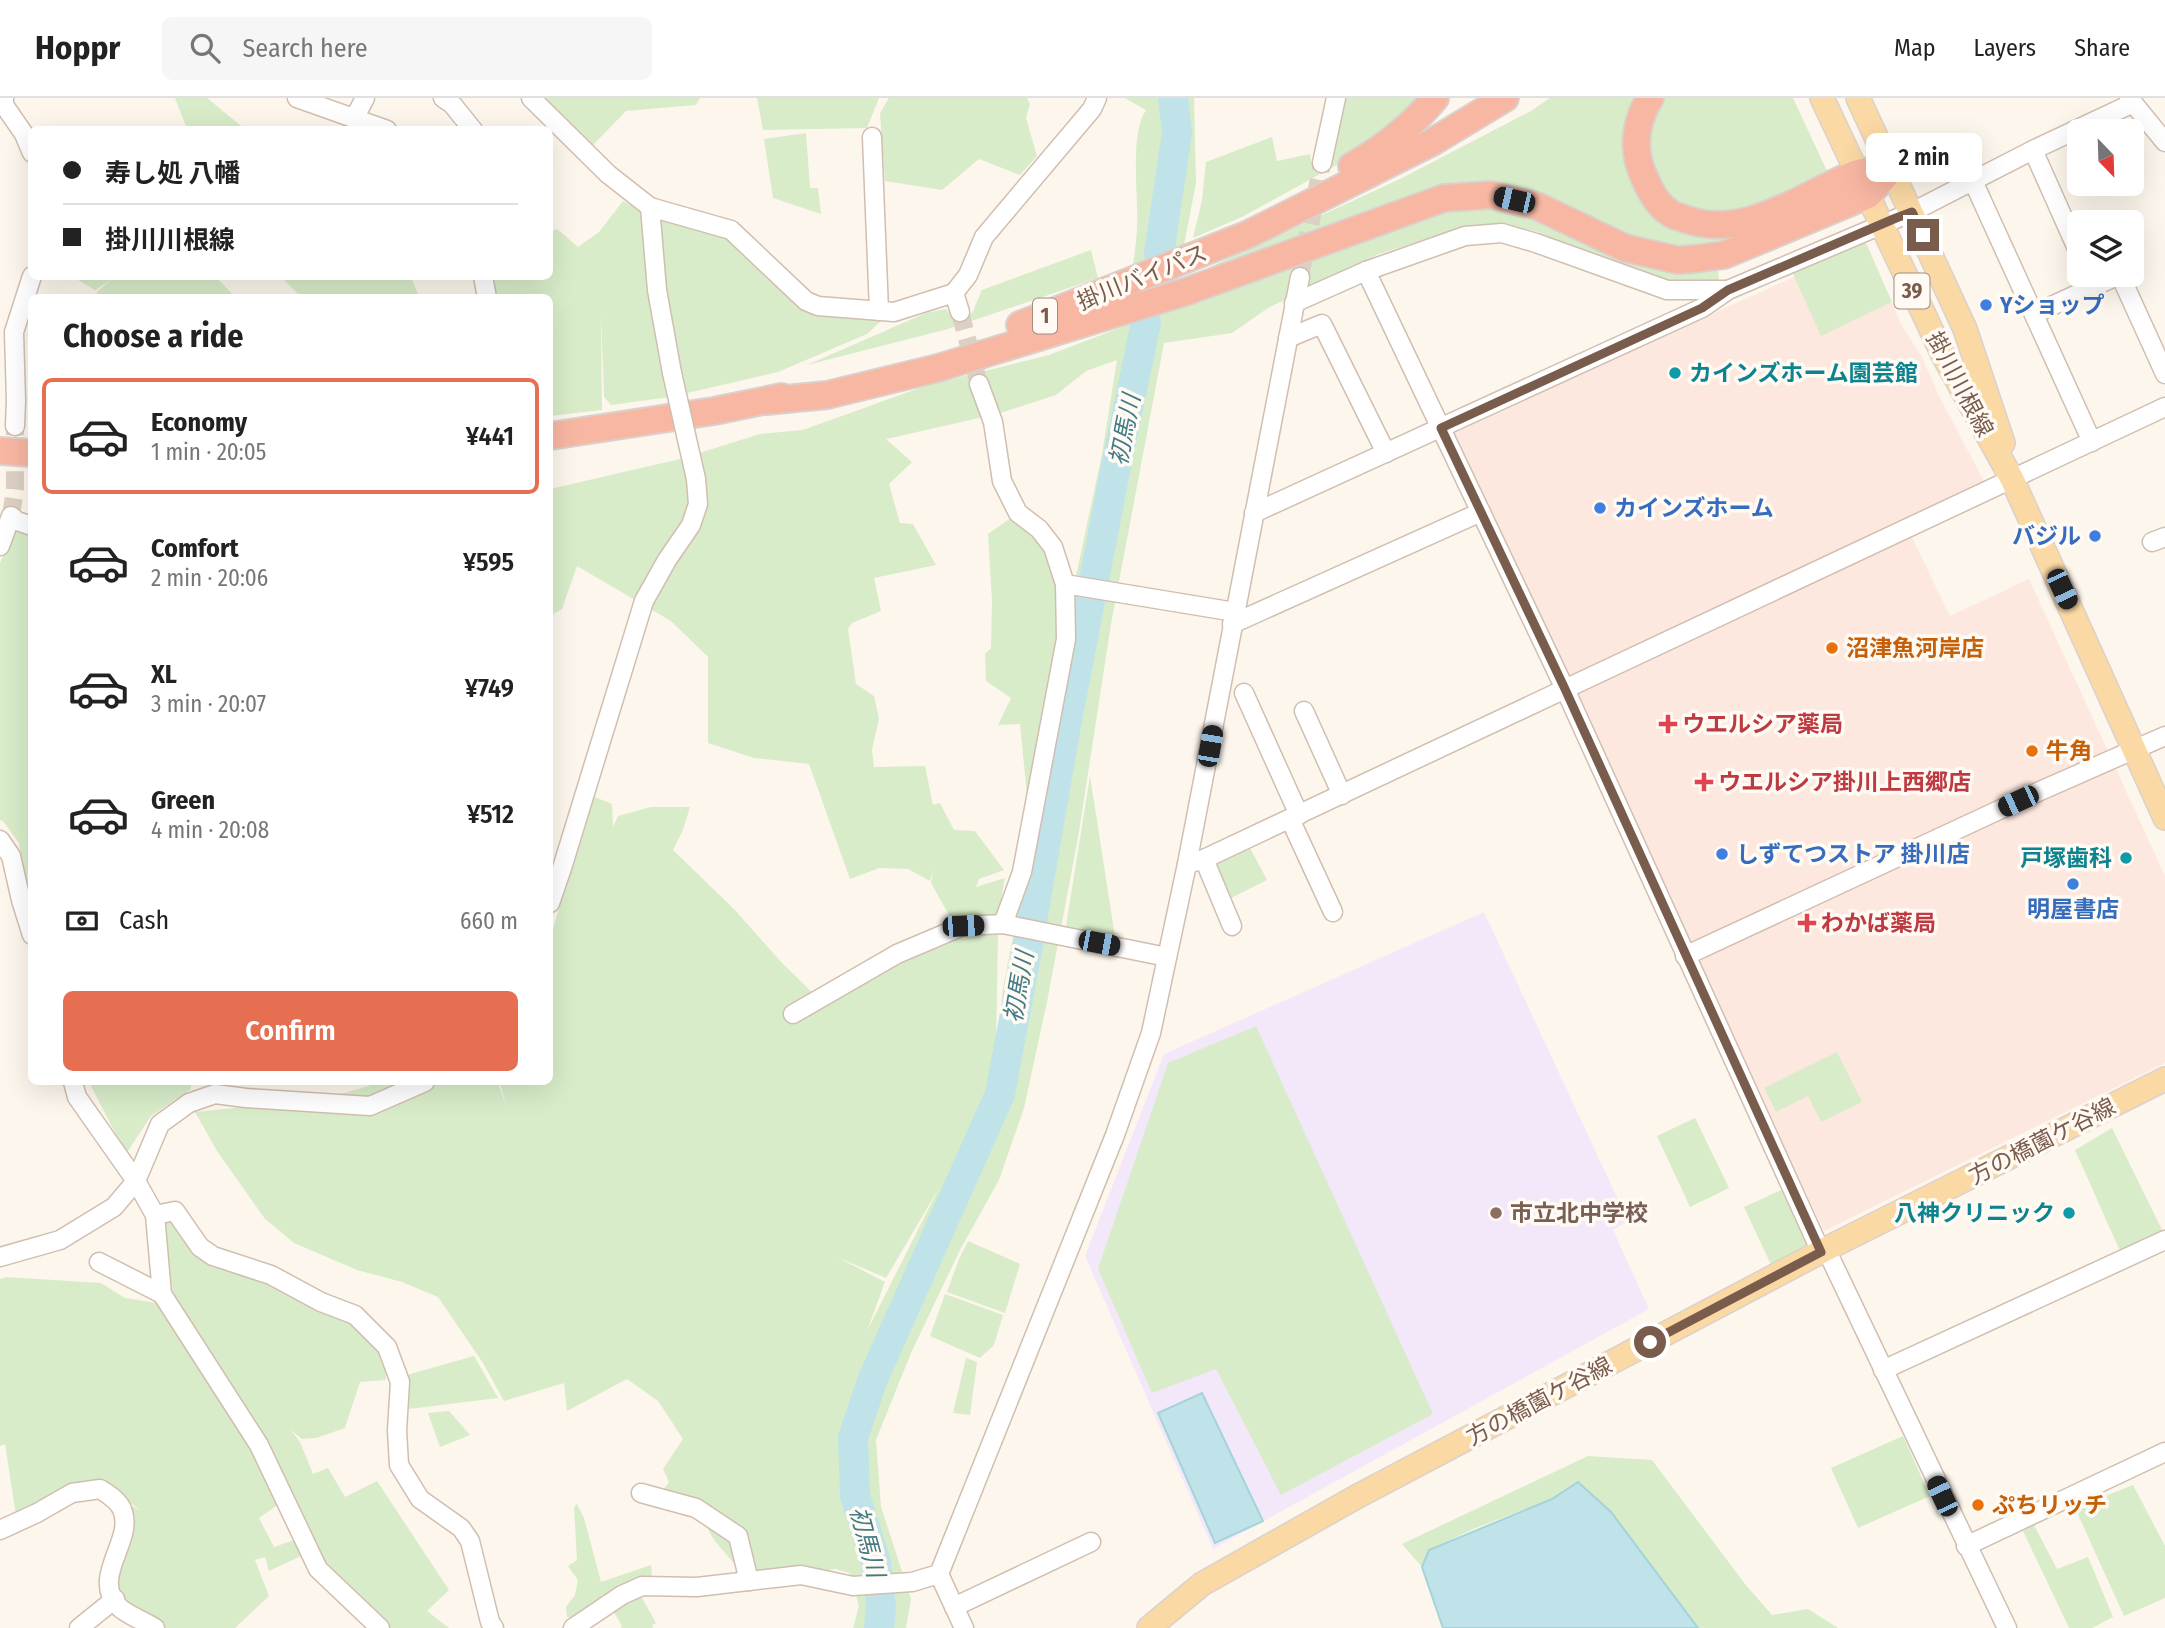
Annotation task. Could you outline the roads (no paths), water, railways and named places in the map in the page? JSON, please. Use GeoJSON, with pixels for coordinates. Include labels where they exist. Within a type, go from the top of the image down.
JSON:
{"type":"FeatureCollection","features":[{"type":"Feature","properties":{"kind":"highway"},"geometry":{"type":"LineString","coordinates":[[1173,265],[1374,154],[1417,119],[1434,98]]}},
{"type":"Feature","properties":{"kind":"highway","name":"掛川バイパス"},"geometry":{"type":"LineString","coordinates":[[553,436],[766,401],[951,348],[1014,327],[1249,234],[1434,141],[1505,98]]}},
{"type":"Feature","properties":{"kind":"highway"},"geometry":{"type":"LineString","coordinates":[[1650,98],[1635,141],[1638,166],[1650,192],[1669,213],[1700,225],[1740,224],[1863,184]]}},
{"type":"Feature","properties":{"kind":"highway"},"geometry":{"type":"LineString","coordinates":[[766,401],[827,395],[938,368],[1185,292],[1444,198],[1491,195],[1537,206],[1625,248],[1677,260],[1724,256],[1892,168]]}},
{"type":"Feature","properties":{"kind":"highway"},"geometry":{"type":"LineString","coordinates":[[0,452],[28,453]]}},
{"type":"Feature","properties":{"kind":"main road","name":"掛川川根線"},"geometry":{"type":"LineString","coordinates":[[1822,98],[1944,357],[2012,480],[2165,818]]}},
{"type":"Feature","properties":{"kind":"main road","name":"掛川川根線"},"geometry":{"type":"LineString","coordinates":[[1858,98],[1965,329],[2003,442],[2012,480]]}},
{"type":"Feature","properties":{"kind":"main road","name":"方の橋薗ケ谷線"},"geometry":{"type":"LineString","coordinates":[[1149,1628],[1202,1584],[1346,1503],[1824,1250],[2165,1079]]}},
{"type":"Feature","properties":{"kind":"street"},"geometry":{"type":"LineString","coordinates":[[297,98],[377,126]]}},
{"type":"Feature","properties":{"kind":"street"},"geometry":{"type":"LineString","coordinates":[[355,117],[365,98]]}},
{"type":"Feature","properties":{"kind":"street"},"geometry":{"type":"LineString","coordinates":[[443,98],[452,104],[470,126]]}},
{"type":"Feature","properties":{"kind":"street"},"geometry":{"type":"LineString","coordinates":[[531,98],[608,174],[650,207],[731,230],[806,301],[818,306],[894,312],[954,293],[968,275],[984,237],[1092,109],[1097,98]]}},
{"type":"Feature","properties":{"kind":"street"},"geometry":{"type":"LineString","coordinates":[[1322,163],[1336,98]]}},
{"type":"Feature","properties":{"kind":"street"},"geometry":{"type":"LineString","coordinates":[[1254,513],[1702,308],[1728,290],[1912,212],[2131,100],[2165,142]]}},
{"type":"Feature","properties":{"kind":"street"},"geometry":{"type":"LineString","coordinates":[[3,103],[28,144]]}},
{"type":"Feature","properties":{"kind":"street"},"geometry":{"type":"LineString","coordinates":[[872,137],[879,311]]}},
{"type":"Feature","properties":{"kind":"street"},"geometry":{"type":"LineString","coordinates":[[2033,150],[2067,226]]}},
{"type":"Feature","properties":{"kind":"street"},"geometry":{"type":"LineString","coordinates":[[1973,180],[2092,442]]}},
{"type":"Feature","properties":{"kind":"street"},"geometry":{"type":"LineString","coordinates":[[553,894],[644,601],[691,525],[698,504],[696,479],[657,290],[650,207]]}},
{"type":"Feature","properties":{"kind":"street"},"geometry":{"type":"LineString","coordinates":[[1294,303],[1366,271],[1465,236],[1502,233],[1667,290],[1728,290]]}},
{"type":"Feature","properties":{"kind":"street"},"geometry":{"type":"LineString","coordinates":[[1366,271],[1565,689],[1685,956],[2007,1628]]}},
{"type":"Feature","properties":{"kind":"street"},"geometry":{"type":"LineString","coordinates":[[964,1628],[939,1574],[1115,1135],[1151,1033],[1167,957],[1196,862],[1233,618],[1300,277]]}},
{"type":"Feature","properties":{"kind":"street"},"geometry":{"type":"LineString","coordinates":[[10,414],[13,332],[31,280]]}},
{"type":"Feature","properties":{"kind":"street"},"geometry":{"type":"LineString","coordinates":[[2034,314],[2081,287]]}},
{"type":"Feature","properties":{"kind":"street"},"geometry":{"type":"LineString","coordinates":[[2125,287],[2165,374]]}},
{"type":"Feature","properties":{"kind":"street"},"geometry":{"type":"LineString","coordinates":[[954,293],[960,312]]}},
{"type":"Feature","properties":{"kind":"street"},"geometry":{"type":"LineString","coordinates":[[1288,338],[1322,324],[1386,453]]}},
{"type":"Feature","properties":{"kind":"street"},"geometry":{"type":"LineString","coordinates":[[979,384],[993,422],[1002,481],[1018,513],[1039,529],[1053,547],[1071,584],[1066,639],[1022,872],[1007,925]]}},
{"type":"Feature","properties":{"kind":"street"},"geometry":{"type":"LineString","coordinates":[[1196,862],[2165,407]]}},
{"type":"Feature","properties":{"kind":"street"},"geometry":{"type":"LineString","coordinates":[[1071,584],[1233,618],[1481,512]]}},
{"type":"Feature","properties":{"kind":"street"},"geometry":{"type":"LineString","coordinates":[[0,546],[11,516],[17,522],[28,525]]}},
{"type":"Feature","properties":{"kind":"street"},"geometry":{"type":"LineString","coordinates":[[1244,693],[1333,912]]}},
{"type":"Feature","properties":{"kind":"street"},"geometry":{"type":"LineString","coordinates":[[1304,711],[1342,795]]}},
{"type":"Feature","properties":{"kind":"street"},"geometry":{"type":"LineString","coordinates":[[1685,956],[2165,736]]}},
{"type":"Feature","properties":{"kind":"street"},"geometry":{"type":"LineString","coordinates":[[0,840],[11,856],[28,923]]}},
{"type":"Feature","properties":{"kind":"street"},"geometry":{"type":"LineString","coordinates":[[1196,862],[1232,926]]}},
{"type":"Feature","properties":{"kind":"street"},"geometry":{"type":"LineString","coordinates":[[793,1014],[897,954],[963,926],[1007,925],[1167,957]]}},
{"type":"Feature","properties":{"kind":"street"},"geometry":{"type":"LineString","coordinates":[[75,1085],[77,1097],[136,1181],[155,1214],[162,1294],[259,1445],[318,1569],[380,1628]]}},
{"type":"Feature","properties":{"kind":"street"},"geometry":{"type":"LineString","coordinates":[[0,1257],[60,1240],[114,1207],[136,1181],[160,1124],[189,1103],[215,1094],[370,1106],[418,1085]]}},
{"type":"Feature","properties":{"kind":"street"},"geometry":{"type":"LineString","coordinates":[[155,1214],[174,1211],[200,1247],[213,1256],[271,1275],[321,1302],[355,1315],[387,1347],[400,1382],[397,1430],[399,1465],[420,1499],[461,1528],[470,1541],[494,1628]]}},
{"type":"Feature","properties":{"kind":"street"},"geometry":{"type":"LineString","coordinates":[[1883,1370],[2165,1240]]}},
{"type":"Feature","properties":{"kind":"street"},"geometry":{"type":"LineString","coordinates":[[99,1262],[162,1294]]}},
{"type":"Feature","properties":{"kind":"street"},"geometry":{"type":"LineString","coordinates":[[1966,1546],[2165,1452]]}},
{"type":"Feature","properties":{"kind":"street"},"geometry":{"type":"LineString","coordinates":[[0,1530],[72,1493],[100,1489],[113,1498],[123,1512],[123,1527],[108,1575],[110,1590],[118,1606],[155,1628]]}},
{"type":"Feature","properties":{"kind":"street"},"geometry":{"type":"LineString","coordinates":[[641,1493],[696,1508],[738,1535],[749,1581]]}},
{"type":"Feature","properties":{"kind":"street"},"geometry":{"type":"LineString","coordinates":[[954,1607],[1091,1542]]}},
{"type":"Feature","properties":{"kind":"street"},"geometry":{"type":"LineString","coordinates":[[573,1628],[622,1595],[642,1586],[697,1587],[801,1575],[853,1586],[912,1582],[939,1574]]}},
{"type":"Feature","properties":{"kind":"street"},"geometry":{"type":"LineString","coordinates":[[79,1628],[115,1599]]}},
{"type":"Feature","properties":{"kind":"water"},"geometry":{"type":"Polygon","coordinates":[[[1202,1393],[1263,1521],[1215,1543],[1158,1413],[1202,1393]]]}},
{"type":"Feature","properties":{"kind":"water"},"geometry":{"type":"Polygon","coordinates":[[[1578,1482],[1611,1512],[1698,1628],[1443,1628],[1422,1567],[1429,1550],[1552,1499],[1578,1482]]]}},
{"type":"Feature","properties":{"kind":"waterway","name":"初馬川"},"geometry":{"type":"LineString","coordinates":[[1159,254],[1177,132],[1173,98]]}},
{"type":"Feature","properties":{"kind":"waterway","name":"初馬川"},"geometry":{"type":"LineString","coordinates":[[879,1628],[881,1607],[876,1563],[855,1496],[853,1438],[872,1381],[1000,1094],[1065,731],[1146,323]]}},
{"type":"Feature","properties":{"kind":"tunnel"},"geometry":{"type":"LineString","coordinates":[[1300,277],[1322,163]]}},
{"type":"Feature","properties":{"kind":"tunnel"},"geometry":{"type":"LineString","coordinates":[[960,312],[979,384]]}},
{"type":"Feature","properties":{"kind":"tunnel"},"geometry":{"type":"LineString","coordinates":[[11,516],[15,489],[15,426]]}},
{"type":"Feature","properties":{"kind":"place","name":"Yショップ"},"geometry":{"type":"Point","coordinates":[1986,305]}},
{"type":"Feature","properties":{"kind":"place","name":"カインズホーム園芸館"},"geometry":{"type":"Point","coordinates":[1675,373]}},
{"type":"Feature","properties":{"kind":"place","name":"カインズホーム"},"geometry":{"type":"Point","coordinates":[1600,508]}},
{"type":"Feature","properties":{"kind":"place","name":"バジル"},"geometry":{"type":"Point","coordinates":[2095,536]}},
{"type":"Feature","properties":{"kind":"place","name":"沼津魚河岸店"},"geometry":{"type":"Point","coordinates":[1832,648]}},
{"type":"Feature","properties":{"kind":"place","name":"ウエルシア薬局"},"geometry":{"type":"Point","coordinates":[1668,724]}},
{"type":"Feature","properties":{"kind":"place","name":"牛角"},"geometry":{"type":"Point","coordinates":[2032,751]}},
{"type":"Feature","properties":{"kind":"place","name":"ウエルシア掛川上西郷店"},"geometry":{"type":"Point","coordinates":[1704,782]}},
{"type":"Feature","properties":{"kind":"place","name":"しずてつストア 掛川店"},"geometry":{"type":"Point","coordinates":[1722,854]}},
{"type":"Feature","properties":{"kind":"place","name":"戸塚歯科"},"geometry":{"type":"Point","coordinates":[2126,858]}},
{"type":"Feature","properties":{"kind":"place","name":"明屋書店"},"geometry":{"type":"Point","coordinates":[2073,884]}},
{"type":"Feature","properties":{"kind":"place","name":"わかば薬局"},"geometry":{"type":"Point","coordinates":[1807,923]}},
{"type":"Feature","properties":{"kind":"place","name":"市立北中学校"},"geometry":{"type":"Point","coordinates":[1496,1213]}},
{"type":"Feature","properties":{"kind":"place","name":"八神クリニック"},"geometry":{"type":"Point","coordinates":[2069,1213]}},
{"type":"Feature","properties":{"kind":"place","name":"ぷちリッチ"},"geometry":{"type":"Point","coordinates":[1978,1505]}}]}
